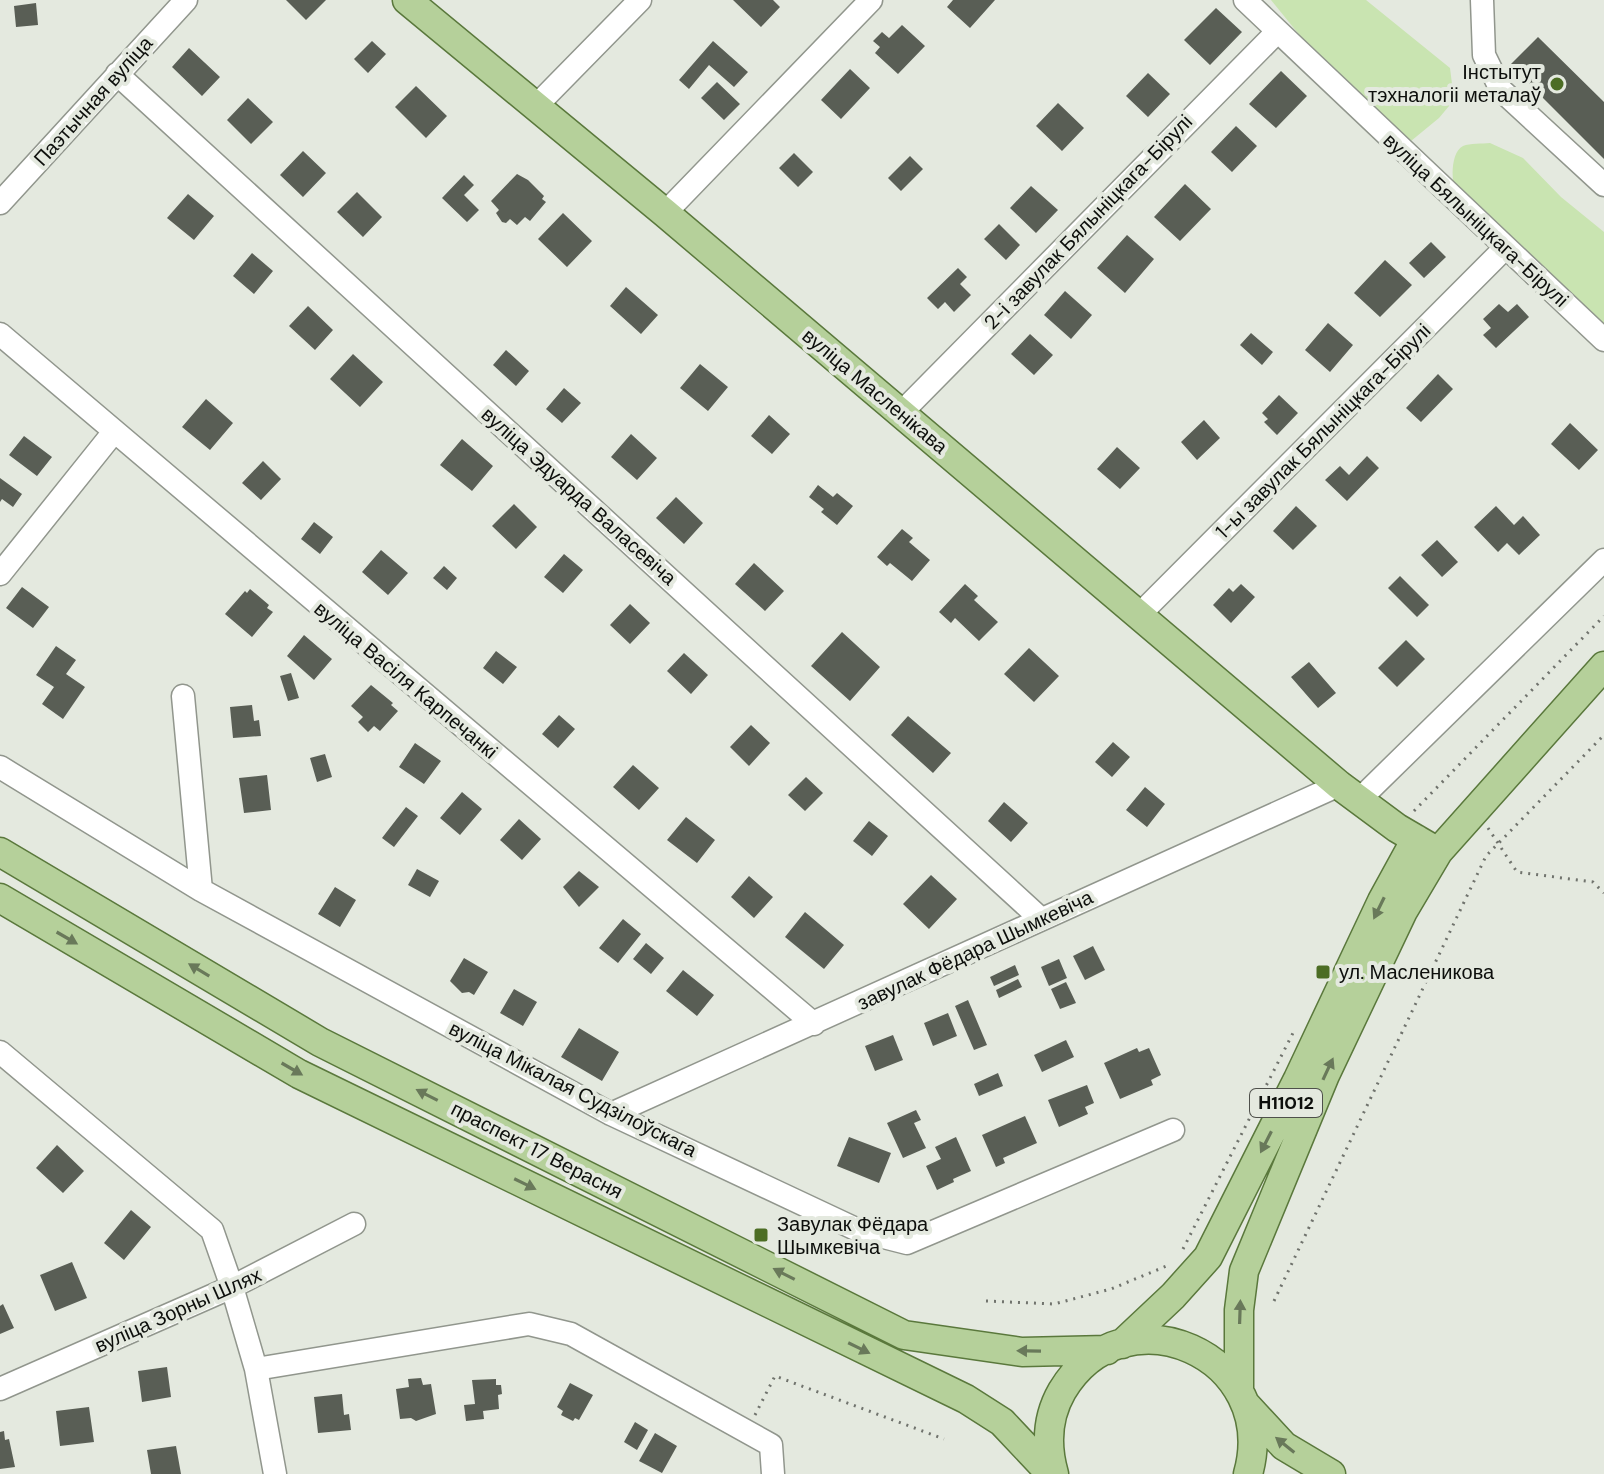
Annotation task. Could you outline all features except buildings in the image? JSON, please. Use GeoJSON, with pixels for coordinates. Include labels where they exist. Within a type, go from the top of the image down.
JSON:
{"type":"FeatureCollection","features":[{"type":"Feature","properties":{"kind":"main road","name":"вуліца Масленікава"},"geometry":{"type":"LineString","coordinates":[[407,0],[665,213],[1349,793]]}},
{"type":"Feature","properties":{"kind":"main road","name":"Н11012"},"geometry":{"type":"LineString","coordinates":[[1053,1474],[1048,1445],[1049,1429],[1059,1396],[1079,1369],[1114,1347],[1173,1296],[1208,1257],[1298,1079],[1382,901],[1427,846],[1474,808],[1604,666]]}},
{"type":"Feature","properties":{"kind":"main road"},"geometry":{"type":"LineString","coordinates":[[1349,793],[1427,846]]}},
{"type":"Feature","properties":{"kind":"main road","name":"Н11012"},"geometry":{"type":"LineString","coordinates":[[1248,1474],[1253,1438],[1243,1398],[1239,1310],[1244,1271],[1325,1075],[1403,911],[1427,846]]}},
{"type":"Feature","properties":{"kind":"main road","name":"праспект 17 Верасня"},"geometry":{"type":"LineString","coordinates":[[0,852],[320,1042],[904,1335],[1022,1352],[1114,1347],[1156,1340],[1189,1347],[1218,1364],[1243,1398]]}},
{"type":"Feature","properties":{"kind":"main road","name":"праспект 17 Верасня"},"geometry":{"type":"LineString","coordinates":[[0,898],[299,1074],[966,1399],[1002,1422],[1053,1474]]}},
{"type":"Feature","properties":{"kind":"main road"},"geometry":{"type":"LineString","coordinates":[[1243,1398],[1284,1446],[1331,1474]]}},
{"type":"Feature","properties":{"kind":"street","name":"Паэтычная вуліца"},"geometry":{"type":"LineString","coordinates":[[0,203],[186,0]]}},
{"type":"Feature","properties":{"kind":"street"},"geometry":{"type":"LineString","coordinates":[[536,106],[640,0]]}},
{"type":"Feature","properties":{"kind":"street"},"geometry":{"type":"LineString","coordinates":[[665,213],[871,0]]}},
{"type":"Feature","properties":{"kind":"street","name":"вуліца Бялыніцкага-Бірулі"},"geometry":{"type":"LineString","coordinates":[[1245,0],[1604,340]]}},
{"type":"Feature","properties":{"kind":"street"},"geometry":{"type":"LineString","coordinates":[[1482,0],[1484,55],[1501,90],[1604,185]]}},
{"type":"Feature","properties":{"kind":"street","name":"2-і завулак Бялыніцкага-Бірулі"},"geometry":{"type":"LineString","coordinates":[[901,413],[1277,32]]}},
{"type":"Feature","properties":{"kind":"street","name":"вуліца Эдуарда Валасевіча"},"geometry":{"type":"LineString","coordinates":[[117,74],[1041,919]]}},
{"type":"Feature","properties":{"kind":"street","name":"1-ы завулак Бялыніцкага-Бірулі"},"geometry":{"type":"LineString","coordinates":[[1140,614],[1505,248]]}},
{"type":"Feature","properties":{"kind":"street","name":"вуліца Васіля Карпечанкі"},"geometry":{"type":"LineString","coordinates":[[0,334],[113,433],[814,1024]]}},
{"type":"Feature","properties":{"kind":"street"},"geometry":{"type":"LineString","coordinates":[[0,574],[113,433]]}},
{"type":"Feature","properties":{"kind":"street"},"geometry":{"type":"LineString","coordinates":[[1349,793],[1604,560]]}},
{"type":"Feature","properties":{"kind":"street"},"geometry":{"type":"LineString","coordinates":[[183,696],[201,890]]}},
{"type":"Feature","properties":{"kind":"street","name":"вуліца Мікалая Судзілоўскага"},"geometry":{"type":"LineString","coordinates":[[0,767],[201,890],[611,1114],[860,1231],[907,1243],[1173,1130]]}},
{"type":"Feature","properties":{"kind":"street","name":"завулак Фёдара Шымкевіча"},"geometry":{"type":"LineString","coordinates":[[611,1114],[1041,919],[1349,793]]}},
{"type":"Feature","properties":{"kind":"street"},"geometry":{"type":"LineString","coordinates":[[0,1052],[212,1230],[256,1369],[275,1474]]}},
{"type":"Feature","properties":{"kind":"street","name":"вуліца Зорны Шлях"},"geometry":{"type":"LineString","coordinates":[[0,1389],[232,1287],[354,1224]]}},
{"type":"Feature","properties":{"kind":"street"},"geometry":{"type":"LineString","coordinates":[[256,1369],[529,1324],[571,1334],[771,1445],[773,1474]]}},
{"type":"Feature","properties":{"kind":"path"},"geometry":{"type":"LineString","coordinates":[[1274,1301],[1486,856],[1604,735]]}},
{"type":"Feature","properties":{"kind":"path"},"geometry":{"type":"LineString","coordinates":[[1474,808],[1517,872],[1593,882],[1604,893]]}},
{"type":"Feature","properties":{"kind":"path"},"geometry":{"type":"LineString","coordinates":[[746,1431],[775,1376],[944,1439]]}},
{"type":"Feature","properties":{"kind":"green space"},"geometry":{"type":"Polygon","coordinates":[[[1271,0],[1366,0],[1450,68],[1454,100],[1439,118],[1411,141],[1310,48],[1271,0]]]}},
{"type":"Feature","properties":{"kind":"green space"},"geometry":{"type":"Polygon","coordinates":[[[1490,143],[1523,158],[1561,197],[1604,232],[1604,324],[1455,189],[1453,166],[1459,149],[1469,144],[1490,143]]]}},
{"type":"Feature","properties":{"kind":"place","name":"Інстытут тэхналогіі металаў"},"geometry":{"type":"Point","coordinates":[1557,84]}},
{"type":"Feature","properties":{"kind":"place","name":"ул. Масленикова"},"geometry":{"type":"Point","coordinates":[1323,972]}},
{"type":"Feature","properties":{"kind":"place","name":"Завулак Фёдара Шымкевіча"},"geometry":{"type":"Point","coordinates":[761,1235]}}]}
